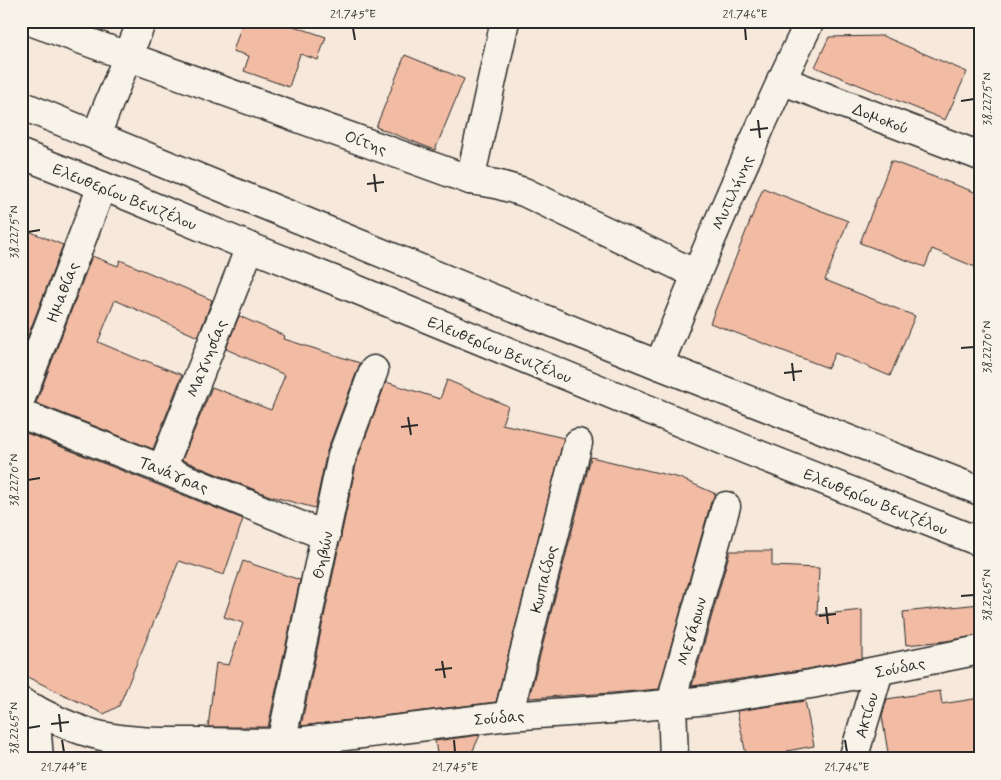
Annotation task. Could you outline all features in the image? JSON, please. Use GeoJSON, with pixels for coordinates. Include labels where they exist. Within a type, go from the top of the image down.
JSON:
{"type":"FeatureCollection","features":[{"type":"Feature","properties":{"kind":"street","name":"Οίτης"},"geometry":{"type":"LineString","coordinates":[[30,21],[470,180],[496,184],[524,192],[696,274]]}},
{"type":"Feature","properties":{"kind":"street"},"geometry":{"type":"LineString","coordinates":[[96,135],[142,21]]}},
{"type":"Feature","properties":{"kind":"street"},"geometry":{"type":"LineString","coordinates":[[470,180],[505,21]]}},
{"type":"Feature","properties":{"kind":"street","name":"Μυτιλήνης"},"geometry":{"type":"LineString","coordinates":[[659,365],[696,274],[781,80],[810,21]]}},
{"type":"Feature","properties":{"kind":"street","name":"Δομοκού"},"geometry":{"type":"LineString","coordinates":[[781,80],[980,156]]}},
{"type":"Feature","properties":{"kind":"street"},"geometry":{"type":"LineString","coordinates":[[21,105],[659,365],[980,491]]}},
{"type":"Feature","properties":{"kind":"street","name":"Ελευθερίου Βενιζέλου"},"geometry":{"type":"LineString","coordinates":[[21,154],[747,450],[980,542]]}},
{"type":"Feature","properties":{"kind":"street","name":"Ημαθίας"},"geometry":{"type":"LineString","coordinates":[[21,398],[102,186]]}},
{"type":"Feature","properties":{"kind":"street","name":"Μαγνησίας"},"geometry":{"type":"LineString","coordinates":[[162,469],[250,247]]}},
{"type":"Feature","properties":{"kind":"street","name":"Θηβών"},"geometry":{"type":"LineString","coordinates":[[281,743],[342,456],[374,370]]}},
{"type":"Feature","properties":{"kind":"street","name":"Τανάγρας"},"geometry":{"type":"LineString","coordinates":[[21,414],[326,536]]}},
{"type":"Feature","properties":{"kind":"street","name":"Κωπαίδος"},"geometry":{"type":"LineString","coordinates":[[508,716],[578,442]]}},
{"type":"Feature","properties":{"kind":"street","name":"Μεγάρων"},"geometry":{"type":"LineString","coordinates":[[674,759],[672,704],[675,687],[726,506]]}},
{"type":"Feature","properties":{"kind":"street","name":"Σούδας"},"geometry":{"type":"LineString","coordinates":[[28,706],[76,728],[102,736],[122,739],[163,742],[281,743],[508,716],[672,704],[741,696],[980,650]]}},
{"type":"Feature","properties":{"kind":"street","name":"Ακτίου"},"geometry":{"type":"LineString","coordinates":[[854,759],[878,671]]}},
{"type":"Feature","properties":{"kind":"street"},"geometry":{"type":"LineString","coordinates":[[28,706],[39,759]]}},
{"type":"Feature","properties":{"kind":"building"},"geometry":{"type":"Polygon","coordinates":[[[243,21],[279,21],[326,37],[318,60],[300,54],[289,87],[244,71],[249,56],[233,51],[243,21]]]}},
{"type":"Feature","properties":{"kind":"building"},"geometry":{"type":"Polygon","coordinates":[[[883,36],[967,72],[945,120],[815,67],[829,37],[883,36]]]}},
{"type":"Feature","properties":{"kind":"building"},"geometry":{"type":"Polygon","coordinates":[[[405,55],[464,79],[435,150],[376,127],[405,55]]]}},
{"type":"Feature","properties":{"kind":"building"},"geometry":{"type":"Polygon","coordinates":[[[891,161],[980,194],[980,269],[932,249],[925,267],[860,243],[891,161]]]}},
{"type":"Feature","properties":{"kind":"building"},"geometry":{"type":"Polygon","coordinates":[[[763,188],[848,221],[825,280],[915,316],[890,376],[835,353],[828,368],[710,323],[763,188]]]}},
{"type":"Feature","properties":{"kind":"building"},"geometry":{"type":"Polygon","coordinates":[[[21,228],[63,245],[22,351],[21,351],[21,228]]]}},
{"type":"Feature","properties":{"kind":"building"},"geometry":{"type":"Polygon","coordinates":[[[92,256],[118,266],[120,260],[212,300],[198,337],[115,300],[98,342],[182,375],[153,449],[36,403],[92,256]]]}},
{"type":"Feature","properties":{"kind":"building"},"geometry":{"type":"Polygon","coordinates":[[[239,316],[285,336],[284,339],[360,363],[327,451],[315,508],[270,496],[182,460],[212,387],[271,410],[285,375],[226,349],[239,316]]]}},
{"type":"Feature","properties":{"kind":"building"},"geometry":{"type":"Polygon","coordinates":[[[447,380],[508,406],[502,424],[564,438],[496,702],[301,726],[357,460],[386,382],[440,399],[447,380]]]}},
{"type":"Feature","properties":{"kind":"building"},"geometry":{"type":"Polygon","coordinates":[[[21,431],[243,519],[224,575],[179,561],[119,706],[104,714],[21,674],[21,431]]]}},
{"type":"Feature","properties":{"kind":"building"},"geometry":{"type":"Polygon","coordinates":[[[591,457],[680,478],[716,494],[711,502],[659,689],[529,698],[591,457]]]}},
{"type":"Feature","properties":{"kind":"building"},"geometry":{"type":"Polygon","coordinates":[[[730,551],[772,551],[772,566],[819,568],[817,615],[862,610],[862,658],[808,669],[692,686],[730,551]]]}},
{"type":"Feature","properties":{"kind":"building"},"geometry":{"type":"Polygon","coordinates":[[[243,561],[300,580],[268,727],[208,727],[216,663],[229,665],[243,623],[224,617],[243,561]]]}},
{"type":"Feature","properties":{"kind":"building"},"geometry":{"type":"Polygon","coordinates":[[[980,604],[980,635],[906,645],[903,612],[980,604]]]}},
{"type":"Feature","properties":{"kind":"building"},"geometry":{"type":"Polygon","coordinates":[[[940,691],[942,704],[980,698],[980,755],[960,759],[889,759],[882,716],[887,699],[940,691]]]}},
{"type":"Feature","properties":{"kind":"building"},"geometry":{"type":"Polygon","coordinates":[[[805,701],[814,746],[787,751],[788,759],[747,759],[737,711],[805,701]]]}},
{"type":"Feature","properties":{"kind":"building"},"geometry":{"type":"Polygon","coordinates":[[[480,735],[469,759],[438,759],[435,741],[480,735]]]}}]}
